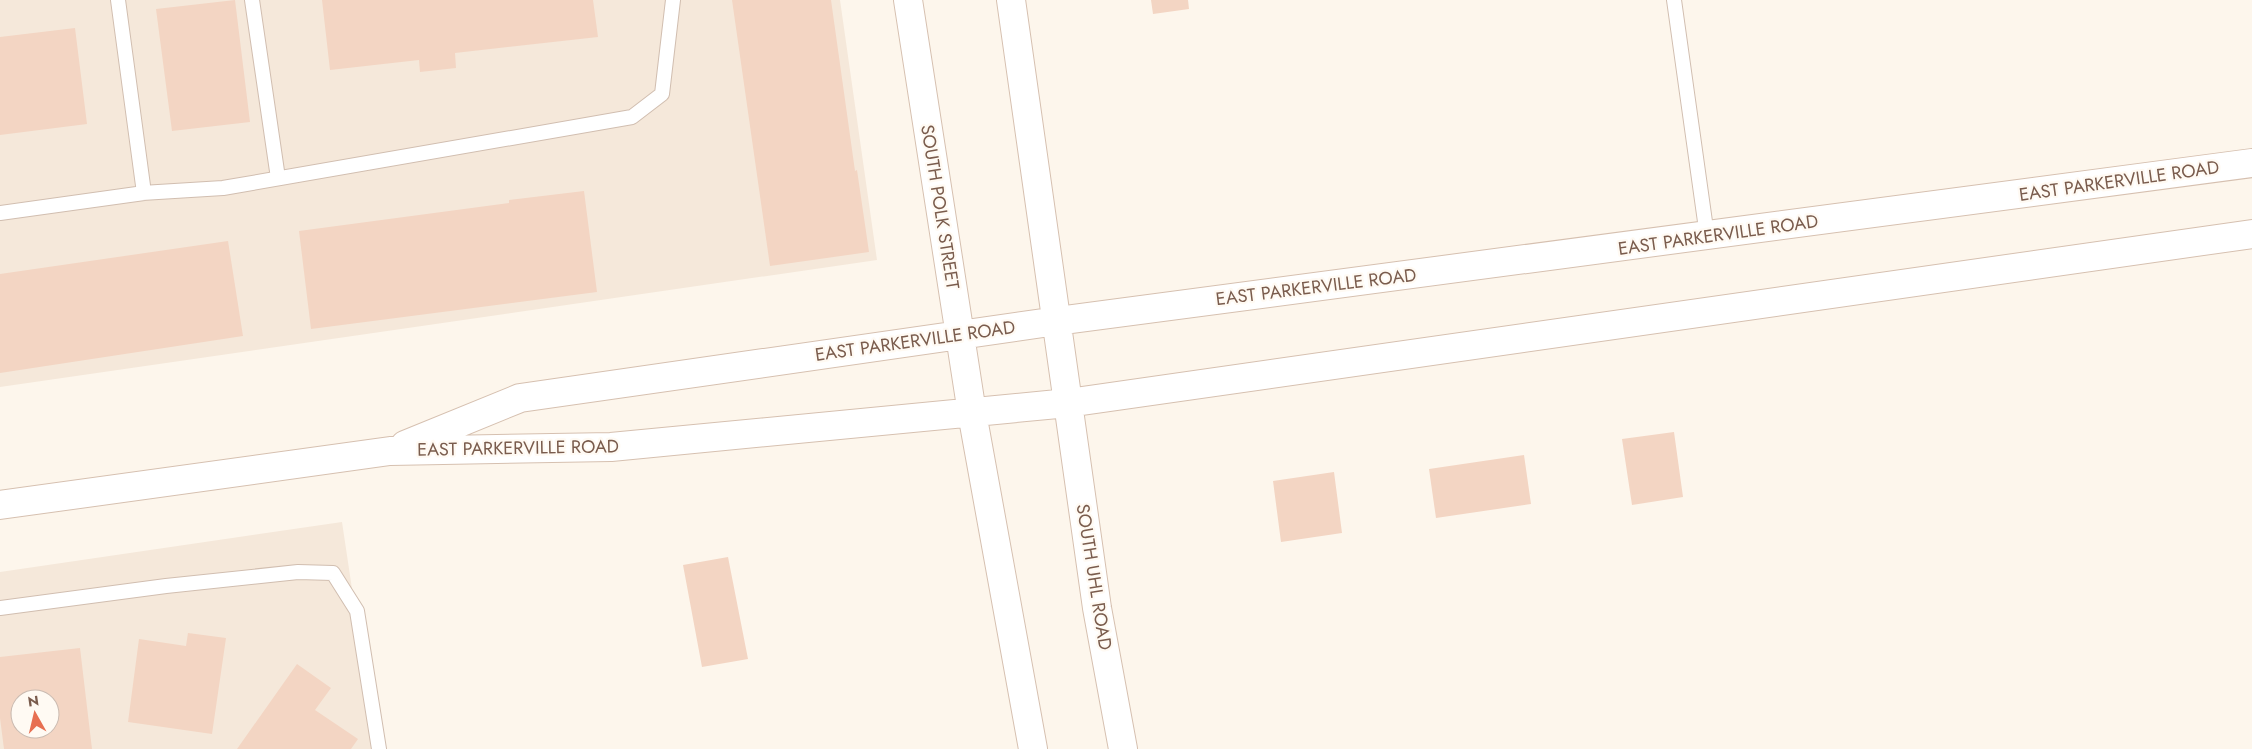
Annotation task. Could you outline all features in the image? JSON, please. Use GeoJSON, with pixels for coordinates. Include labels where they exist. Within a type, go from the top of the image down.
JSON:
{"type":"FeatureCollection","features":[{"type":"Feature","properties":{"kind":"main road","name":"SOUTH POLK STREET"},"geometry":{"type":"LineString","coordinates":[[908,0],[972,413]]}},
{"type":"Feature","properties":{"kind":"main road"},"geometry":{"type":"LineString","coordinates":[[1012,0],[1068,404]]}},
{"type":"Feature","properties":{"kind":"main road","name":"EAST PARKERVILLE ROAD"},"geometry":{"type":"LineString","coordinates":[[390,451],[520,398],[1056,321],[2252,163]]}},
{"type":"Feature","properties":{"kind":"main road","name":"EAST PARKERVILLE ROAD"},"geometry":{"type":"LineString","coordinates":[[0,505],[390,451],[611,447],[1068,404],[2252,234]]}},
{"type":"Feature","properties":{"kind":"main road","name":"SOUTH UHL ROAD"},"geometry":{"type":"LineString","coordinates":[[1068,404],[1097,608],[1123,749]]}},
{"type":"Feature","properties":{"kind":"main road"},"geometry":{"type":"LineString","coordinates":[[972,413],[1033,749]]}},
{"type":"Feature","properties":{"kind":"lane"},"geometry":{"type":"LineString","coordinates":[[118,0],[144,193],[142,193]]}},
{"type":"Feature","properties":{"kind":"lane"},"geometry":{"type":"LineString","coordinates":[[252,0],[278,178]]}},
{"type":"Feature","properties":{"kind":"lane"},"geometry":{"type":"LineString","coordinates":[[0,213],[142,193],[223,188],[632,117],[662,94],[673,0]]}},
{"type":"Feature","properties":{"kind":"lane"},"geometry":{"type":"LineString","coordinates":[[1674,0],[1707,236]]}},
{"type":"Feature","properties":{"kind":"lane"},"geometry":{"type":"LineString","coordinates":[[0,608],[166,586],[298,572],[333,573],[357,611],[379,749]]}},
{"type":"Feature","properties":{"kind":"shaded area"},"geometry":{"type":"Polygon","coordinates":[[[0,0],[840,0],[877,260],[0,387],[0,0]]]}},
{"type":"Feature","properties":{"kind":"shaded area"},"geometry":{"type":"Polygon","coordinates":[[[342,522],[376,749],[0,749],[0,572],[342,522]]]}},
{"type":"Feature","properties":{"kind":"building"},"geometry":{"type":"Polygon","coordinates":[[[235,0],[250,122],[172,131],[156,9],[235,0]]]}},
{"type":"Feature","properties":{"kind":"building"},"geometry":{"type":"Polygon","coordinates":[[[322,0],[593,0],[598,37],[455,53],[456,68],[420,72],[419,60],[330,70],[322,0]]]}},
{"type":"Feature","properties":{"kind":"building"},"geometry":{"type":"Polygon","coordinates":[[[732,0],[831,0],[855,171],[857,170],[869,252],[770,266],[732,0]]]}},
{"type":"Feature","properties":{"kind":"building"},"geometry":{"type":"Polygon","coordinates":[[[1151,0],[1188,0],[1189,9],[1153,14],[1151,0]]]}},
{"type":"Feature","properties":{"kind":"building"},"geometry":{"type":"Polygon","coordinates":[[[75,28],[87,124],[0,135],[0,37],[75,28]]]}},
{"type":"Feature","properties":{"kind":"building"},"geometry":{"type":"Polygon","coordinates":[[[584,191],[597,292],[311,329],[299,231],[509,203],[509,200],[584,191]]]}},
{"type":"Feature","properties":{"kind":"building"},"geometry":{"type":"Polygon","coordinates":[[[228,241],[243,336],[0,373],[0,274],[228,241]]]}},
{"type":"Feature","properties":{"kind":"building"},"geometry":{"type":"Polygon","coordinates":[[[1674,432],[1683,497],[1632,505],[1622,439],[1674,432]]]}},
{"type":"Feature","properties":{"kind":"building"},"geometry":{"type":"Polygon","coordinates":[[[1524,455],[1531,504],[1436,518],[1429,469],[1524,455]]]}},
{"type":"Feature","properties":{"kind":"building"},"geometry":{"type":"Polygon","coordinates":[[[1334,472],[1342,533],[1281,542],[1273,481],[1334,472]]]}},
{"type":"Feature","properties":{"kind":"building"},"geometry":{"type":"Polygon","coordinates":[[[728,557],[748,659],[702,667],[683,565],[728,557]]]}},
{"type":"Feature","properties":{"kind":"building"},"geometry":{"type":"Polygon","coordinates":[[[188,633],[226,638],[212,734],[128,722],[139,639],[186,646],[188,633]]]}},
{"type":"Feature","properties":{"kind":"building"},"geometry":{"type":"Polygon","coordinates":[[[80,648],[92,749],[4,749],[0,718],[0,657],[80,648]]]}},
{"type":"Feature","properties":{"kind":"building"},"geometry":{"type":"Polygon","coordinates":[[[297,664],[331,688],[315,710],[358,739],[351,749],[237,749],[297,664]]]}}]}
